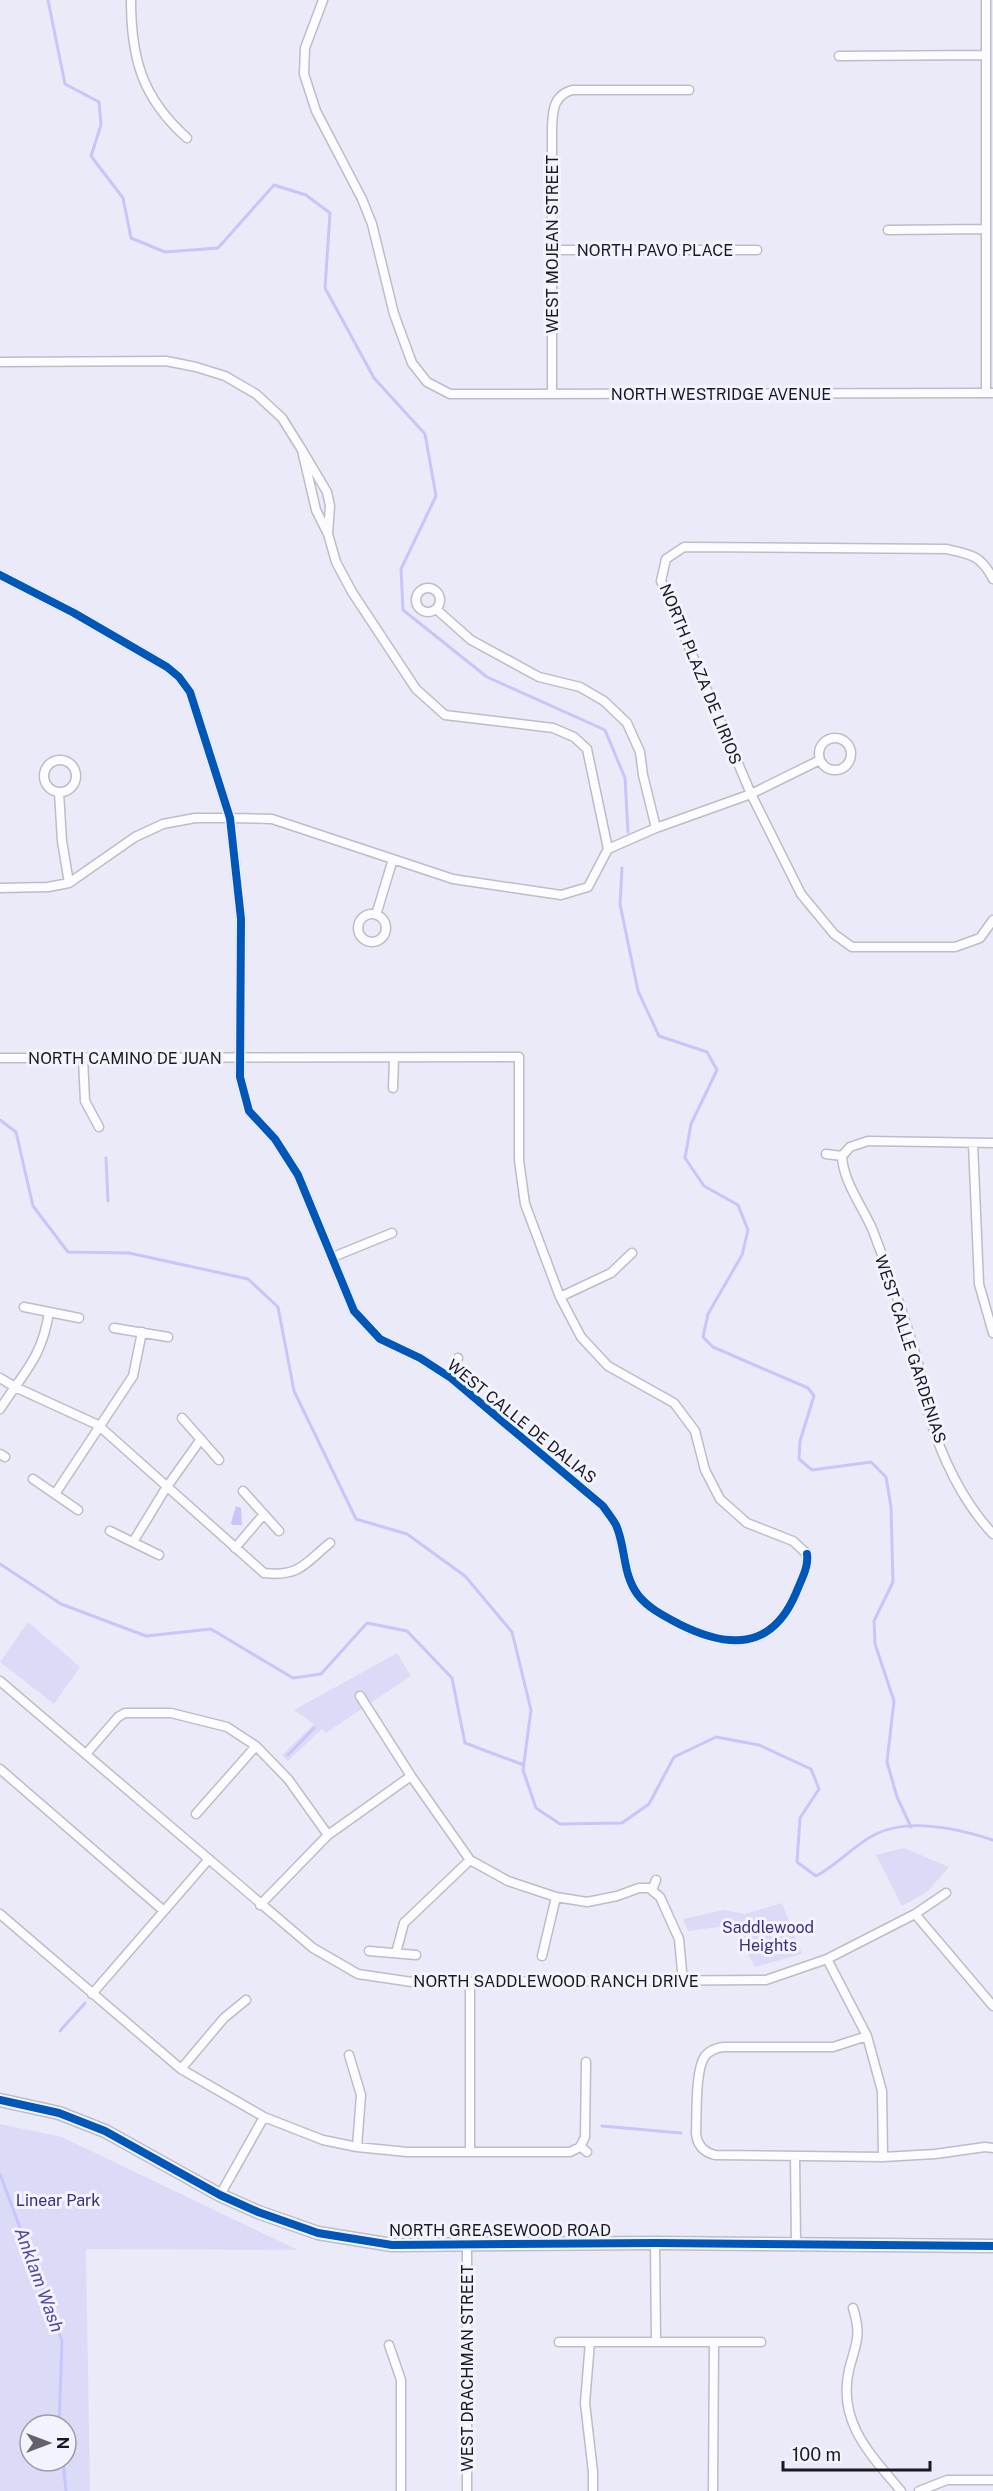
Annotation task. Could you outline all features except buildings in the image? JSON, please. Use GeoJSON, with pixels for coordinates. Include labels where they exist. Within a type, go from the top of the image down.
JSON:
{"type":"FeatureCollection","features":[{"type":"Feature","properties":{"kind":"street"},"geometry":{"type":"LineString","coordinates":[[131,0],[131,36],[139,70],[167,120],[187,138]]}},
{"type":"Feature","properties":{"kind":"street","name":"NORTH WESTRIDGE AVENUE"},"geometry":{"type":"LineString","coordinates":[[323,0],[305,48],[304,74],[316,111],[362,199],[372,224],[394,314],[412,363],[427,382],[450,394],[989,393]]}},
{"type":"Feature","properties":{"kind":"street"},"geometry":{"type":"LineString","coordinates":[[986,0],[989,393]]}},
{"type":"Feature","properties":{"kind":"street"},"geometry":{"type":"LineString","coordinates":[[838,56],[986,55]]}},
{"type":"Feature","properties":{"kind":"street","name":"WEST MOJEAN STREET"},"geometry":{"type":"LineString","coordinates":[[552,394],[554,249],[552,111],[556,99],[569,90],[577,89],[689,90]]}},
{"type":"Feature","properties":{"kind":"street"},"geometry":{"type":"LineString","coordinates":[[888,230],[986,229]]}},
{"type":"Feature","properties":{"kind":"street","name":"NORTH PAVO PLACE"},"geometry":{"type":"LineString","coordinates":[[554,249],[757,250]]}},
{"type":"Feature","properties":{"kind":"street"},"geometry":{"type":"LineString","coordinates":[[0,362],[166,361],[225,376],[256,394],[282,418],[327,492],[330,506],[327,534]]}},
{"type":"Feature","properties":{"kind":"street"},"geometry":{"type":"LineString","coordinates":[[302,450],[316,510],[336,562],[352,592],[416,688],[445,715],[553,728],[574,737],[587,749],[608,849]]}},
{"type":"Feature","properties":{"kind":"street","name":"NORTH PLAZA DE LIRIOS"},"geometry":{"type":"LineString","coordinates":[[993,579],[986,564],[972,554],[946,549],[684,548],[666,559],[661,582],[751,794],[801,894],[834,934],[852,946],[955,947],[980,938],[993,920]]}},
{"type":"Feature","properties":{"kind":"street"},"geometry":{"type":"LineString","coordinates":[[0,575],[74,613],[167,667],[179,677],[190,692],[230,818],[241,919],[239,1058]]}},
{"type":"Feature","properties":{"kind":"street"},"geometry":{"type":"LineString","coordinates":[[436,609],[471,640],[540,677],[579,687],[604,701],[627,723],[640,752],[656,828]]}},
{"type":"Feature","properties":{"kind":"street"},"geometry":{"type":"LineString","coordinates":[[0,888],[48,887],[69,883],[135,837],[163,824],[195,818],[230,818],[272,819],[453,879],[561,896],[588,887],[608,849],[656,828],[751,794],[820,760]]}},
{"type":"Feature","properties":{"kind":"street"},"geometry":{"type":"LineString","coordinates":[[59,792],[62,841],[69,883]]}},
{"type":"Feature","properties":{"kind":"street"},"geometry":{"type":"LineString","coordinates":[[376,915],[393,859]]}},
{"type":"Feature","properties":{"kind":"street","name":"NORTH CAMINO DE JUAN"},"geometry":{"type":"LineString","coordinates":[[0,1058],[519,1057],[519,1160],[525,1204],[561,1297]]}},
{"type":"Feature","properties":{"kind":"street"},"geometry":{"type":"LineString","coordinates":[[82,1058],[85,1101],[99,1127]]}},
{"type":"Feature","properties":{"kind":"street","name":"WEST CALLE DE DALIAS"},"geometry":{"type":"LineString","coordinates":[[239,1058],[240,1077],[249,1111],[275,1139],[289,1159],[333,1257],[354,1311],[380,1339],[420,1358],[449,1376],[603,1506],[616,1526],[624,1565],[638,1594],[658,1613],[695,1632],[735,1642],[756,1638],[776,1627],[789,1609],[810,1552],[793,1541],[747,1523],[720,1499],[705,1470],[695,1431],[674,1403],[608,1366],[581,1337],[561,1297]]}},
{"type":"Feature","properties":{"kind":"street"},"geometry":{"type":"LineString","coordinates":[[393,1088],[394,1059]]}},
{"type":"Feature","properties":{"kind":"street"},"geometry":{"type":"LineString","coordinates":[[826,1154],[842,1156],[850,1147],[868,1142],[993,1143]]}},
{"type":"Feature","properties":{"kind":"street"},"geometry":{"type":"LineString","coordinates":[[973,1143],[979,1284],[993,1333]]}},
{"type":"Feature","properties":{"kind":"street","name":"WEST CALLE GARDENIAS"},"geometry":{"type":"LineString","coordinates":[[842,1156],[846,1176],[873,1231],[895,1294],[921,1374],[929,1414],[937,1436],[960,1488],[977,1517],[993,1534]]}},
{"type":"Feature","properties":{"kind":"street"},"geometry":{"type":"LineString","coordinates":[[333,1257],[392,1233]]}},
{"type":"Feature","properties":{"kind":"street"},"geometry":{"type":"LineString","coordinates":[[561,1297],[611,1273],[632,1253]]}},
{"type":"Feature","properties":{"kind":"street"},"geometry":{"type":"LineString","coordinates":[[24,1307],[79,1318]]}},
{"type":"Feature","properties":{"kind":"street"},"geometry":{"type":"LineString","coordinates":[[0,1409],[31,1368],[40,1352],[46,1335],[49,1312]]}},
{"type":"Feature","properties":{"kind":"street"},"geometry":{"type":"LineString","coordinates":[[114,1328],[168,1337]]}},
{"type":"Feature","properties":{"kind":"street"},"geometry":{"type":"LineString","coordinates":[[55,1494],[98,1425],[133,1376],[142,1332]]}},
{"type":"Feature","properties":{"kind":"street","name":"WEST CALLE DE DALIAS"},"geometry":{"type":"LineString","coordinates":[[449,1376],[458,1358]]}},
{"type":"Feature","properties":{"kind":"street"},"geometry":{"type":"LineString","coordinates":[[0,1378],[98,1425],[264,1573],[284,1575],[295,1572],[330,1543]]}},
{"type":"Feature","properties":{"kind":"street"},"geometry":{"type":"LineString","coordinates":[[182,1418],[219,1460]]}},
{"type":"Feature","properties":{"kind":"street"},"geometry":{"type":"LineString","coordinates":[[133,1542],[166,1488],[201,1439]]}},
{"type":"Feature","properties":{"kind":"street"},"geometry":{"type":"LineString","coordinates":[[33,1479],[78,1510]]}},
{"type":"Feature","properties":{"kind":"street"},"geometry":{"type":"LineString","coordinates":[[243,1491],[279,1531]]}},
{"type":"Feature","properties":{"kind":"street"},"geometry":{"type":"LineString","coordinates":[[236,1548],[264,1514]]}},
{"type":"Feature","properties":{"kind":"street"},"geometry":{"type":"LineString","coordinates":[[110,1531],[159,1555]]}},
{"type":"Feature","properties":{"kind":"street","name":"NORTH SADDLEWOOD RANCH DRIVE"},"geometry":{"type":"LineString","coordinates":[[0,1681],[313,1948],[358,1974],[412,1982],[766,1980],[827,1959],[915,1914],[946,1893]]}},
{"type":"Feature","properties":{"kind":"street"},"geometry":{"type":"LineString","coordinates":[[360,1696],[411,1776],[470,1860],[508,1881],[556,1897],[588,1902],[617,1896],[643,1887],[652,1890],[663,1902],[679,1939],[683,1982]]}},
{"type":"Feature","properties":{"kind":"street"},"geometry":{"type":"LineString","coordinates":[[86,1754],[125,1711],[171,1713],[227,1727],[256,1746],[288,1779],[328,1835]]}},
{"type":"Feature","properties":{"kind":"street"},"geometry":{"type":"LineString","coordinates":[[196,1814],[256,1746]]}},
{"type":"Feature","properties":{"kind":"street"},"geometry":{"type":"LineString","coordinates":[[0,1769],[164,1911]]}},
{"type":"Feature","properties":{"kind":"street"},"geometry":{"type":"LineString","coordinates":[[261,1905],[328,1835],[411,1776]]}},
{"type":"Feature","properties":{"kind":"street"},"geometry":{"type":"LineString","coordinates":[[92,1994],[209,1859]]}},
{"type":"Feature","properties":{"kind":"street"},"geometry":{"type":"LineString","coordinates":[[396,1953],[404,1923],[470,1860]]}},
{"type":"Feature","properties":{"kind":"street"},"geometry":{"type":"LineString","coordinates":[[652,1890],[656,1881]]}},
{"type":"Feature","properties":{"kind":"street"},"geometry":{"type":"LineString","coordinates":[[542,1956],[556,1897]]}},
{"type":"Feature","properties":{"kind":"street"},"geometry":{"type":"LineString","coordinates":[[0,1914],[181,2069],[264,2117],[323,2140],[357,2147],[407,2152],[564,2153],[582,2148],[586,2131],[586,2062]]}},
{"type":"Feature","properties":{"kind":"street"},"geometry":{"type":"LineString","coordinates":[[915,1914],[993,2006]]}},
{"type":"Feature","properties":{"kind":"street"},"geometry":{"type":"LineString","coordinates":[[369,1951],[416,1955]]}},
{"type":"Feature","properties":{"kind":"street"},"geometry":{"type":"LineString","coordinates":[[827,1959],[867,2036],[882,2091],[883,2157]]}},
{"type":"Feature","properties":{"kind":"street"},"geometry":{"type":"LineString","coordinates":[[470,1982],[470,2152]]}},
{"type":"Feature","properties":{"kind":"street"},"geometry":{"type":"LineString","coordinates":[[181,2069],[224,2018],[246,2000]]}},
{"type":"Feature","properties":{"kind":"street"},"geometry":{"type":"LineString","coordinates":[[867,2036],[833,2047],[723,2047],[706,2050],[700,2067],[696,2133],[700,2149],[715,2155],[883,2157],[993,2148]]}},
{"type":"Feature","properties":{"kind":"street"},"geometry":{"type":"LineString","coordinates":[[349,2055],[361,2095],[357,2147]]}},
{"type":"Feature","properties":{"kind":"street","name":"NORTH GREASEWOOD ROAD"},"geometry":{"type":"LineString","coordinates":[[0,2100],[59,2113],[105,2131],[220,2195],[258,2212],[318,2233],[392,2245],[796,2243],[993,2246]]}},
{"type":"Feature","properties":{"kind":"street"},"geometry":{"type":"LineString","coordinates":[[220,2195],[264,2117]]}},
{"type":"Feature","properties":{"kind":"street"},"geometry":{"type":"LineString","coordinates":[[795,2156],[796,2243]]}},
{"type":"Feature","properties":{"kind":"street"},"geometry":{"type":"LineString","coordinates":[[655,2243],[656,2342]]}},
{"type":"Feature","properties":{"kind":"street","name":"WEST DRACHMAN STREET"},"geometry":{"type":"LineString","coordinates":[[467,2246],[467,2491]]}},
{"type":"Feature","properties":{"kind":"street"},"geometry":{"type":"LineString","coordinates":[[853,2308],[859,2327],[856,2352],[847,2382],[848,2414],[865,2448],[901,2491]]}},
{"type":"Feature","properties":{"kind":"street"},"geometry":{"type":"LineString","coordinates":[[559,2342],[761,2342]]}},
{"type":"Feature","properties":{"kind":"street"},"geometry":{"type":"LineString","coordinates":[[590,2342],[585,2403],[593,2472],[592,2491]]}},
{"type":"Feature","properties":{"kind":"street"},"geometry":{"type":"LineString","coordinates":[[713,2491],[714,2342]]}},
{"type":"Feature","properties":{"kind":"street"},"geometry":{"type":"LineString","coordinates":[[390,2345],[401,2380],[401,2491]]}},
{"type":"Feature","properties":{"kind":"street"},"geometry":{"type":"LineString","coordinates":[[919,2491],[946,2480],[993,2480]]}},
{"type":"Feature","properties":{"kind":"green space"},"geometry":{"type":"Polygon","coordinates":[[[28,1622],[80,1667],[54,1704],[0,1662],[28,1622]]]}},
{"type":"Feature","properties":{"kind":"green space"},"geometry":{"type":"Polygon","coordinates":[[[397,1653],[411,1676],[326,1733],[322,1729],[288,1761],[282,1755],[314,1724],[294,1710],[397,1653]]]}},
{"type":"Feature","properties":{"kind":"green space"},"geometry":{"type":"Polygon","coordinates":[[[904,1848],[949,1867],[927,1892],[902,1906],[876,1855],[904,1848]]]}},
{"type":"Feature","properties":{"kind":"green space","name":"Saddlewood Heights"},"geometry":{"type":"Polygon","coordinates":[[[782,1903],[802,1954],[755,1967],[733,1925],[688,1931],[683,1919],[724,1910],[745,1914],[782,1903]]]}},
{"type":"Feature","properties":{"kind":"green space","name":"Linear Park"},"geometry":{"type":"Polygon","coordinates":[[[0,2124],[62,2137],[298,2250],[86,2249],[90,2491],[0,2491],[0,2124]]]}},
{"type":"Feature","properties":{"kind":"water"},"geometry":{"type":"Polygon","coordinates":[[[236,1506],[241,1508],[242,1525],[231,1523],[236,1506]]]}},
{"type":"Feature","properties":{"kind":"waterway"},"geometry":{"type":"LineString","coordinates":[[48,0],[65,84],[99,102],[101,125],[91,156],[123,198],[131,238],[165,252],[218,248],[274,185],[306,195],[330,213],[325,288],[374,378],[425,434],[436,496],[401,569],[403,610],[487,677],[605,730],[625,778],[628,832]]}},
{"type":"Feature","properties":{"kind":"waterway"},"geometry":{"type":"LineString","coordinates":[[622,868],[620,904],[638,991],[659,1036],[707,1052],[717,1070],[691,1124],[685,1158],[704,1186],[738,1205],[748,1230],[742,1255],[708,1314],[703,1337],[713,1347],[808,1388],[814,1396],[800,1441],[799,1459],[812,1470],[871,1462],[886,1477],[891,1507],[893,1582],[874,1621],[875,1644],[894,1701],[887,1762],[897,1797],[911,1827]]}},
{"type":"Feature","properties":{"kind":"waterway"},"geometry":{"type":"LineString","coordinates":[[0,1120],[16,1132],[33,1206],[68,1252],[129,1253],[248,1279],[278,1307],[294,1391],[356,1519],[407,1534],[465,1576],[512,1632],[531,1710],[523,1770],[536,1808],[560,1824],[622,1823],[649,1804],[674,1757],[716,1737],[759,1745],[811,1769],[819,1789],[800,1818],[797,1862],[816,1876],[869,1838],[889,1829],[904,1826],[934,1826],[993,1840]]}},
{"type":"Feature","properties":{"kind":"waterway"},"geometry":{"type":"LineString","coordinates":[[106,1158],[108,1201]]}},
{"type":"Feature","properties":{"kind":"waterway"},"geometry":{"type":"LineString","coordinates":[[0,1564],[61,1604],[146,1636],[211,1629],[293,1678],[321,1674],[367,1623],[407,1631],[452,1678],[465,1743],[524,1765]]}},
{"type":"Feature","properties":{"kind":"waterway"},"geometry":{"type":"LineString","coordinates":[[288,1755],[314,1728]]}},
{"type":"Feature","properties":{"kind":"waterway"},"geometry":{"type":"LineString","coordinates":[[60,2031],[85,2003]]}},
{"type":"Feature","properties":{"kind":"waterway"},"geometry":{"type":"LineString","coordinates":[[602,2126],[681,2133]]}},
{"type":"Feature","properties":{"kind":"waterway","name":"Anklam Wash"},"geometry":{"type":"LineString","coordinates":[[0,2174],[62,2341],[59,2413]]}},
{"type":"Feature","properties":{"kind":"waterway","name":"Anklam Wash"},"geometry":{"type":"LineString","coordinates":[[64,2473],[66,2491]]}},
{"type":"Feature","properties":{"kind":"cycle path"},"geometry":{"type":"LineString","coordinates":[[0,575],[74,613],[167,667],[179,677],[190,692],[230,818],[241,919],[240,1077],[249,1111],[275,1139],[298,1175],[354,1311],[380,1339],[420,1358],[451,1378],[603,1506],[619,1533],[633,1587],[647,1604],[673,1621],[715,1638],[747,1639],[762,1634],[775,1625],[786,1612],[804,1574],[807,1554]]}},
{"type":"Feature","properties":{"kind":"cycle path"},"geometry":{"type":"LineString","coordinates":[[0,2100],[59,2113],[105,2131],[220,2195],[258,2212],[318,2233],[392,2245],[655,2243],[993,2246]]}}]}
